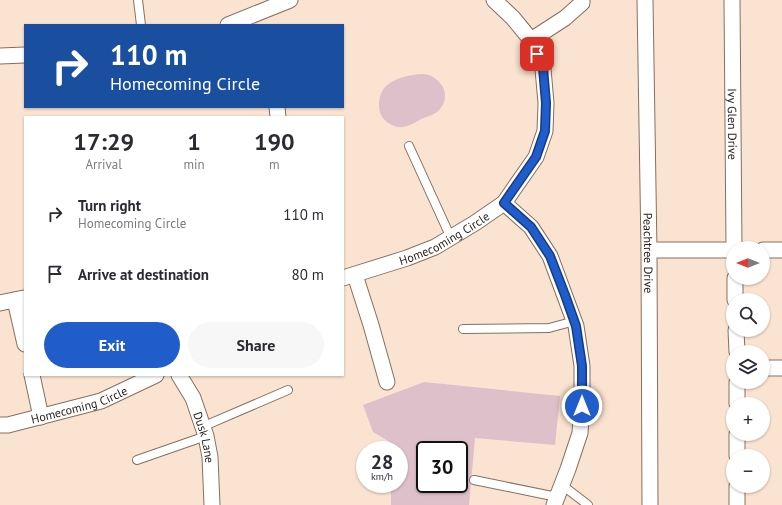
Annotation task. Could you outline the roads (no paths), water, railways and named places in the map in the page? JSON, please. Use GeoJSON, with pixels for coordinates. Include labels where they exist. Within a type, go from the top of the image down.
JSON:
{"type":"FeatureCollection","features":[{"type":"Feature","properties":{"kind":"street"},"geometry":{"type":"LineString","coordinates":[[233,24],[249,21],[290,0]]}},
{"type":"Feature","properties":{"kind":"street","name":"Homecoming Circle"},"geometry":{"type":"LineString","coordinates":[[349,277],[407,258],[435,246],[475,223],[504,203],[536,157],[545,131],[546,103],[543,68],[531,40],[513,18],[494,0]]}},
{"type":"Feature","properties":{"kind":"street"},"geometry":{"type":"LineString","coordinates":[[531,40],[565,18],[582,3],[582,0]]}},
{"type":"Feature","properties":{"kind":"street","name":"Peachtree Drive"},"geometry":{"type":"LineString","coordinates":[[645,0],[649,250],[650,505]]}},
{"type":"Feature","properties":{"kind":"street","name":"Ivy Glen Drive"},"geometry":{"type":"LineString","coordinates":[[732,0],[733,241]]}},
{"type":"Feature","properties":{"kind":"street"},"geometry":{"type":"LineString","coordinates":[[0,56],[24,55]]}},
{"type":"Feature","properties":{"kind":"street"},"geometry":{"type":"LineString","coordinates":[[504,203],[531,227],[550,256],[576,326],[582,366],[580,434],[558,496]]}},
{"type":"Feature","properties":{"kind":"street"},"geometry":{"type":"LineString","coordinates":[[649,250],[726,249]]}},
{"type":"Feature","properties":{"kind":"street"},"geometry":{"type":"LineString","coordinates":[[770,250],[782,250]]}},
{"type":"Feature","properties":{"kind":"street"},"geometry":{"type":"LineString","coordinates":[[349,277],[371,325],[387,382]]}},
{"type":"Feature","properties":{"kind":"street"},"geometry":{"type":"LineString","coordinates":[[0,303],[20,299],[24,335]]}},
{"type":"Feature","properties":{"kind":"street"},"geometry":{"type":"LineString","coordinates":[[770,368],[782,368]]}},
{"type":"Feature","properties":{"kind":"street"},"geometry":{"type":"LineString","coordinates":[[32,376],[41,417]]}},
{"type":"Feature","properties":{"kind":"street","name":"Homecoming Circle"},"geometry":{"type":"LineString","coordinates":[[0,425],[8,425],[101,401],[154,376]]}},
{"type":"Feature","properties":{"kind":"street","name":"Dusk Lane"},"geometry":{"type":"LineString","coordinates":[[180,376],[193,398],[204,431],[210,457],[212,505]]}},
{"type":"Feature","properties":{"kind":"street"},"geometry":{"type":"LineString","coordinates":[[737,493],[737,505]]}},
{"type":"Feature","properties":{"kind":"lane"},"geometry":{"type":"LineString","coordinates":[[138,0],[142,24]]}},
{"type":"Feature","properties":{"kind":"lane"},"geometry":{"type":"LineString","coordinates":[[409,146],[451,238]]}},
{"type":"Feature","properties":{"kind":"lane"},"geometry":{"type":"LineString","coordinates":[[463,328],[549,328],[575,321]]}},
{"type":"Feature","properties":{"kind":"lane"},"geometry":{"type":"LineString","coordinates":[[137,460],[204,431],[288,390]]}},
{"type":"Feature","properties":{"kind":"lane"},"geometry":{"type":"LineString","coordinates":[[474,480],[558,496],[588,505]]}}]}
